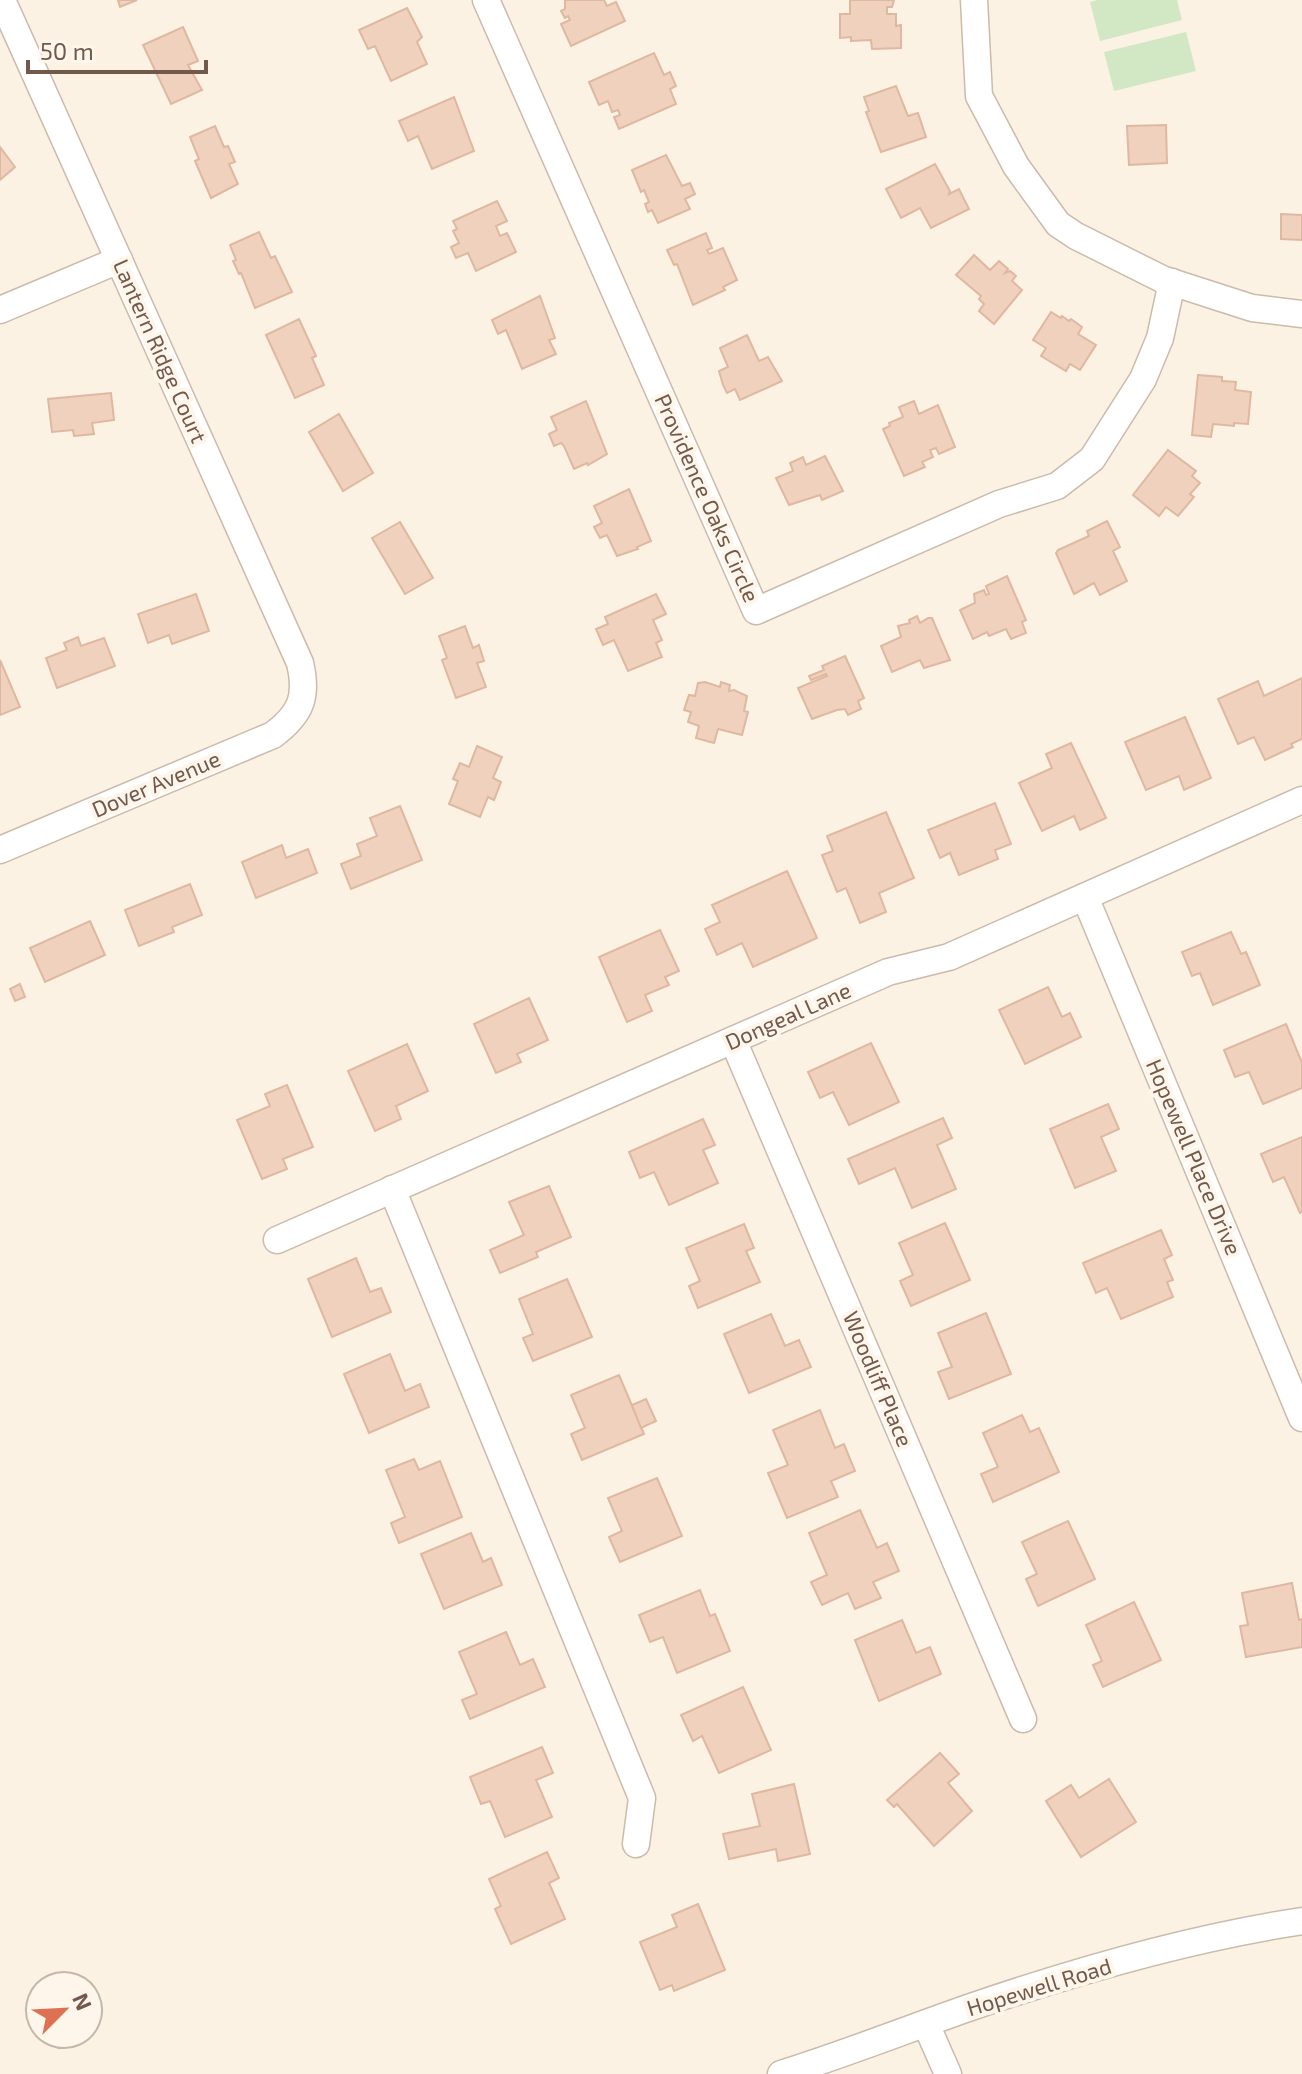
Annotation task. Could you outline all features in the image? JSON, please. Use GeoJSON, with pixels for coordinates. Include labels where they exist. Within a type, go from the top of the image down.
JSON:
{"type":"FeatureCollection","features":[{"type":"Feature","properties":{"kind":"street","name":"Lantern Ridge Court"},"geometry":{"type":"LineString","coordinates":[[2,0],[300,663],[305,683],[301,705]]}},
{"type":"Feature","properties":{"kind":"street","name":"Providence Oaks Circle"},"geometry":{"type":"LineString","coordinates":[[486,0],[756,611],[999,504],[1057,486],[1092,459],[1143,379],[1160,338],[1172,282]]}},
{"type":"Feature","properties":{"kind":"street"},"geometry":{"type":"LineString","coordinates":[[974,0],[979,96],[1004,145],[1058,224],[1076,236],[1172,282],[1252,308],[1302,314]]}},
{"type":"Feature","properties":{"kind":"street"},"geometry":{"type":"LineString","coordinates":[[0,310],[119,260]]}},
{"type":"Feature","properties":{"kind":"street","name":"Dover Avenue"},"geometry":{"type":"LineString","coordinates":[[0,850],[273,735],[290,722],[301,705]]}},
{"type":"Feature","properties":{"kind":"street","name":"Dongeal Lane"},"geometry":{"type":"LineString","coordinates":[[277,1240],[888,972],[949,957],[1302,800]]}},
{"type":"Feature","properties":{"kind":"street","name":"Hopewell Place Drive"},"geometry":{"type":"LineString","coordinates":[[1085,897],[1302,1418]]}},
{"type":"Feature","properties":{"kind":"street","name":"Woodliff Place"},"geometry":{"type":"LineString","coordinates":[[733,1040],[1023,1719]]}},
{"type":"Feature","properties":{"kind":"street"},"geometry":{"type":"LineString","coordinates":[[392,1189],[642,1798],[636,1844]]}},
{"type":"Feature","properties":{"kind":"street","name":"Hopewell Road"},"geometry":{"type":"LineString","coordinates":[[781,2074],[1115,1963],[1200,1940],[1302,1921]]}},
{"type":"Feature","properties":{"kind":"street"},"geometry":{"type":"LineString","coordinates":[[926,2024],[948,2074]]}},
{"type":"Feature","properties":{"kind":"green space"},"geometry":{"type":"Polygon","coordinates":[[[1177,0],[1182,20],[1100,41],[1090,2],[1177,0]]]}},
{"type":"Feature","properties":{"kind":"green space"},"geometry":{"type":"Polygon","coordinates":[[[1186,32],[1196,71],[1114,91],[1104,52],[1186,32]]]}},
{"type":"Feature","properties":{"kind":"building"},"geometry":{"type":"Polygon","coordinates":[[[118,0],[137,0],[120,7],[118,0]]]}},
{"type":"Feature","properties":{"kind":"building"},"geometry":{"type":"Polygon","coordinates":[[[565,0],[604,0],[607,6],[616,2],[625,21],[571,46],[561,24],[570,20],[561,11],[565,9],[565,0]]]}},
{"type":"Feature","properties":{"kind":"building"},"geometry":{"type":"Polygon","coordinates":[[[850,0],[894,0],[892,7],[887,7],[887,14],[896,14],[896,26],[901,25],[901,48],[872,49],[871,40],[840,38],[840,14],[850,14],[850,0]]]}},
{"type":"Feature","properties":{"kind":"building"},"geometry":{"type":"Polygon","coordinates":[[[407,8],[422,37],[417,42],[427,64],[391,81],[375,46],[368,49],[359,30],[407,8]]]}},
{"type":"Feature","properties":{"kind":"building"},"geometry":{"type":"Polygon","coordinates":[[[183,27],[198,61],[188,65],[202,90],[171,104],[143,45],[183,27]]]}},
{"type":"Feature","properties":{"kind":"building"},"geometry":{"type":"Polygon","coordinates":[[[654,53],[664,75],[670,72],[676,86],[670,89],[676,104],[619,129],[614,117],[620,115],[618,110],[612,112],[608,101],[599,105],[589,82],[654,53]]]}},
{"type":"Feature","properties":{"kind":"building"},"geometry":{"type":"Polygon","coordinates":[[[896,86],[908,116],[918,113],[926,137],[881,152],[866,112],[869,111],[864,97],[896,86]]]}},
{"type":"Feature","properties":{"kind":"building"},"geometry":{"type":"Polygon","coordinates":[[[454,97],[474,151],[432,169],[418,136],[408,141],[399,121],[454,97]]]}},
{"type":"Feature","properties":{"kind":"building"},"geometry":{"type":"Polygon","coordinates":[[[1166,125],[1167,163],[1129,165],[1127,126],[1166,125]]]}},
{"type":"Feature","properties":{"kind":"building"},"geometry":{"type":"Polygon","coordinates":[[[215,126],[235,162],[229,164],[238,184],[211,198],[195,161],[199,159],[190,137],[215,126]]]}},
{"type":"Feature","properties":{"kind":"building"},"geometry":{"type":"Polygon","coordinates":[[[0,147],[15,167],[0,180],[0,147]]]}},
{"type":"Feature","properties":{"kind":"building"},"geometry":{"type":"Polygon","coordinates":[[[666,155],[682,186],[690,183],[695,194],[685,199],[690,209],[658,223],[652,210],[648,212],[645,204],[649,202],[632,170],[666,155]]]}},
{"type":"Feature","properties":{"kind":"building"},"geometry":{"type":"Polygon","coordinates":[[[935,164],[949,194],[959,189],[969,209],[931,228],[920,208],[901,218],[886,189],[935,164]]]}},
{"type":"Feature","properties":{"kind":"building"},"geometry":{"type":"Polygon","coordinates":[[[497,201],[507,221],[496,226],[500,236],[507,233],[516,252],[476,271],[468,253],[456,258],[451,247],[459,243],[453,231],[457,229],[453,221],[497,201]]]}},
{"type":"Feature","properties":{"kind":"building"},"geometry":{"type":"Polygon","coordinates":[[[1281,214],[1302,215],[1302,240],[1281,239],[1281,214]]]}},
{"type":"Feature","properties":{"kind":"building"},"geometry":{"type":"Polygon","coordinates":[[[259,232],[271,258],[275,256],[292,292],[255,308],[233,261],[236,260],[230,245],[259,232]]]}},
{"type":"Feature","properties":{"kind":"building"},"geometry":{"type":"Polygon","coordinates":[[[706,233],[712,248],[707,250],[709,254],[723,248],[737,280],[723,287],[725,290],[693,305],[677,264],[674,265],[667,250],[706,233]]]}},
{"type":"Feature","properties":{"kind":"building"},"geometry":{"type":"Polygon","coordinates":[[[974,255],[990,270],[999,261],[1008,269],[1005,273],[1010,271],[1016,276],[1012,281],[1022,290],[994,324],[979,311],[984,304],[979,299],[981,296],[956,275],[974,255]]]}},
{"type":"Feature","properties":{"kind":"building"},"geometry":{"type":"Polygon","coordinates":[[[540,296],[555,338],[549,340],[556,354],[522,369],[506,330],[498,334],[492,320],[540,296]]]}},
{"type":"Feature","properties":{"kind":"building"},"geometry":{"type":"Polygon","coordinates":[[[1051,312],[1069,321],[1071,319],[1082,327],[1078,334],[1096,345],[1080,370],[1070,364],[1066,371],[1041,356],[1046,348],[1033,340],[1051,312]]]}},
{"type":"Feature","properties":{"kind":"building"},"geometry":{"type":"Polygon","coordinates":[[[299,319],[316,356],[312,358],[324,385],[295,398],[266,335],[299,319]]]}},
{"type":"Feature","properties":{"kind":"building"},"geometry":{"type":"Polygon","coordinates":[[[747,335],[759,361],[768,357],[782,381],[740,400],[735,389],[727,393],[723,385],[719,371],[728,367],[720,348],[747,335]]]}},
{"type":"Feature","properties":{"kind":"building"},"geometry":{"type":"Polygon","coordinates":[[[1198,375],[1222,377],[1222,381],[1236,382],[1235,390],[1251,392],[1248,424],[1213,424],[1211,437],[1192,435],[1198,375]]]}},
{"type":"Feature","properties":{"kind":"building"},"geometry":{"type":"Polygon","coordinates":[[[111,393],[114,420],[92,423],[94,434],[74,436],[73,430],[52,432],[48,399],[111,393]]]}},
{"type":"Feature","properties":{"kind":"building"},"geometry":{"type":"Polygon","coordinates":[[[586,401],[607,454],[574,469],[564,446],[561,443],[554,446],[549,434],[557,430],[551,417],[586,401]]]}},
{"type":"Feature","properties":{"kind":"building"},"geometry":{"type":"Polygon","coordinates":[[[914,401],[919,414],[938,405],[955,447],[939,454],[936,448],[930,450],[933,457],[922,462],[925,467],[904,476],[883,429],[903,417],[899,407],[914,401]]]}},
{"type":"Feature","properties":{"kind":"building"},"geometry":{"type":"Polygon","coordinates":[[[339,414],[373,473],[343,491],[309,432],[339,414]]]}},
{"type":"Feature","properties":{"kind":"building"},"geometry":{"type":"Polygon","coordinates":[[[1168,450],[1196,471],[1192,476],[1200,483],[1190,494],[1194,497],[1178,516],[1166,507],[1159,516],[1133,495],[1168,450]]]}},
{"type":"Feature","properties":{"kind":"building"},"geometry":{"type":"Polygon","coordinates":[[[825,456],[843,491],[822,500],[820,495],[789,505],[776,478],[793,471],[790,463],[803,457],[806,465],[825,456]]]}},
{"type":"Feature","properties":{"kind":"building"},"geometry":{"type":"Polygon","coordinates":[[[629,489],[651,541],[617,556],[607,535],[600,538],[594,527],[602,523],[594,506],[629,489]]]}},
{"type":"Feature","properties":{"kind":"building"},"geometry":{"type":"Polygon","coordinates":[[[1107,521],[1120,547],[1113,551],[1127,581],[1100,595],[1094,583],[1074,594],[1056,553],[1089,536],[1087,531],[1107,521]]]}},
{"type":"Feature","properties":{"kind":"building"},"geometry":{"type":"Polygon","coordinates":[[[400,522],[433,578],[405,594],[372,538],[400,522]]]}},
{"type":"Feature","properties":{"kind":"building"},"geometry":{"type":"Polygon","coordinates":[[[1007,576],[1026,620],[1022,622],[1026,633],[1011,639],[1006,629],[989,636],[987,632],[973,639],[960,610],[975,603],[974,594],[984,590],[986,595],[989,594],[986,586],[1007,576]]]}},
{"type":"Feature","properties":{"kind":"building"},"geometry":{"type":"Polygon","coordinates":[[[196,594],[209,631],[172,644],[169,635],[148,643],[138,614],[196,594]]]}},
{"type":"Feature","properties":{"kind":"building"},"geometry":{"type":"Polygon","coordinates":[[[656,594],[666,614],[653,620],[662,640],[656,643],[662,657],[628,671],[614,640],[603,645],[596,629],[608,624],[605,617],[656,594]]]}},
{"type":"Feature","properties":{"kind":"building"},"geometry":{"type":"Polygon","coordinates":[[[917,616],[920,623],[932,618],[950,660],[924,668],[920,660],[892,672],[881,646],[901,637],[898,626],[910,623],[909,620],[917,616]]]}},
{"type":"Feature","properties":{"kind":"building"},"geometry":{"type":"Polygon","coordinates":[[[465,626],[473,648],[479,645],[484,661],[477,663],[486,687],[456,698],[442,660],[447,658],[439,636],[465,626]]]}},
{"type":"Feature","properties":{"kind":"building"},"geometry":{"type":"Polygon","coordinates":[[[78,637],[81,646],[104,638],[115,666],[57,688],[46,658],[67,650],[64,643],[78,637]]]}},
{"type":"Feature","properties":{"kind":"building"},"geometry":{"type":"Polygon","coordinates":[[[845,656],[864,698],[858,701],[861,709],[848,715],[845,709],[837,710],[812,719],[798,688],[827,676],[811,680],[809,676],[824,670],[822,666],[845,656]]]}},
{"type":"Feature","properties":{"kind":"building"},"geometry":{"type":"Polygon","coordinates":[[[0,660],[20,707],[0,715],[0,660]]]}},
{"type":"Feature","properties":{"kind":"building"},"geometry":{"type":"Polygon","coordinates":[[[1302,678],[1302,739],[1291,744],[1293,747],[1265,760],[1254,737],[1238,744],[1218,699],[1258,681],[1264,696],[1302,678]]]}},
{"type":"Feature","properties":{"kind":"building"},"geometry":{"type":"Polygon","coordinates":[[[721,682],[730,685],[729,691],[747,696],[744,711],[748,712],[742,735],[718,729],[714,743],[696,738],[699,726],[688,722],[691,712],[684,710],[689,695],[695,696],[698,683],[720,687],[721,682]]]}},
{"type":"Feature","properties":{"kind":"building"},"geometry":{"type":"Polygon","coordinates":[[[1185,717],[1211,778],[1184,790],[1179,776],[1146,790],[1125,742],[1185,717]]]}},
{"type":"Feature","properties":{"kind":"building"},"geometry":{"type":"Polygon","coordinates":[[[1071,743],[1106,818],[1080,830],[1074,816],[1042,831],[1019,783],[1052,768],[1046,754],[1071,743]]]}},
{"type":"Feature","properties":{"kind":"building"},"geometry":{"type":"Polygon","coordinates":[[[477,746],[502,757],[493,778],[501,782],[494,800],[488,797],[480,817],[449,804],[458,781],[453,779],[460,763],[469,767],[477,746]]]}},
{"type":"Feature","properties":{"kind":"building"},"geometry":{"type":"Polygon","coordinates":[[[995,803],[1011,844],[995,850],[998,859],[959,875],[950,853],[940,858],[928,830],[995,803]]]}},
{"type":"Feature","properties":{"kind":"building"},"geometry":{"type":"Polygon","coordinates":[[[400,806],[422,860],[351,889],[341,864],[361,856],[357,844],[377,836],[370,818],[400,806]]]}},
{"type":"Feature","properties":{"kind":"building"},"geometry":{"type":"Polygon","coordinates":[[[886,812],[914,878],[879,893],[886,912],[860,923],[846,888],[837,892],[822,855],[833,851],[827,836],[886,812]]]}},
{"type":"Feature","properties":{"kind":"building"},"geometry":{"type":"Polygon","coordinates":[[[282,845],[286,858],[308,849],[317,873],[256,898],[242,862],[282,845]]]}},
{"type":"Feature","properties":{"kind":"building"},"geometry":{"type":"Polygon","coordinates":[[[787,871],[817,938],[753,967],[742,943],[717,955],[705,929],[720,922],[712,905],[787,871]]]}},
{"type":"Feature","properties":{"kind":"building"},"geometry":{"type":"Polygon","coordinates":[[[190,884],[202,915],[172,927],[174,932],[139,946],[125,910],[190,884]]]}},
{"type":"Feature","properties":{"kind":"building"},"geometry":{"type":"Polygon","coordinates":[[[90,921],[105,955],[45,982],[30,948],[90,921]]]}},
{"type":"Feature","properties":{"kind":"building"},"geometry":{"type":"Polygon","coordinates":[[[660,930],[679,971],[665,977],[669,985],[645,995],[652,1011],[627,1022],[599,957],[660,930]]]}},
{"type":"Feature","properties":{"kind":"building"},"geometry":{"type":"Polygon","coordinates":[[[1231,932],[1241,954],[1246,952],[1260,985],[1213,1005],[1200,973],[1192,976],[1182,952],[1231,932]]]}},
{"type":"Feature","properties":{"kind":"building"},"geometry":{"type":"Polygon","coordinates":[[[20,984],[25,997],[15,1001],[10,989],[20,984]]]}},
{"type":"Feature","properties":{"kind":"building"},"geometry":{"type":"Polygon","coordinates":[[[1048,987],[1062,1017],[1070,1013],[1081,1037],[1025,1064],[999,1010],[1048,987]]]}},
{"type":"Feature","properties":{"kind":"building"},"geometry":{"type":"Polygon","coordinates":[[[529,998],[548,1040],[517,1054],[521,1062],[496,1073],[474,1024],[529,998]]]}},
{"type":"Feature","properties":{"kind":"building"},"geometry":{"type":"Polygon","coordinates":[[[1286,1024],[1302,1063],[1302,1088],[1263,1104],[1249,1072],[1235,1077],[1224,1050],[1286,1024]]]}},
{"type":"Feature","properties":{"kind":"building"},"geometry":{"type":"Polygon","coordinates":[[[871,1043],[899,1102],[849,1125],[833,1092],[820,1098],[808,1072],[871,1043]]]}},
{"type":"Feature","properties":{"kind":"building"},"geometry":{"type":"Polygon","coordinates":[[[407,1044],[428,1091],[396,1106],[401,1119],[375,1131],[348,1071],[407,1044]]]}},
{"type":"Feature","properties":{"kind":"building"},"geometry":{"type":"Polygon","coordinates":[[[287,1085],[313,1147],[283,1159],[287,1169],[262,1179],[237,1120],[270,1106],[265,1094],[287,1085]]]}},
{"type":"Feature","properties":{"kind":"building"},"geometry":{"type":"Polygon","coordinates":[[[1108,1104],[1119,1129],[1101,1137],[1116,1171],[1075,1188],[1050,1129],[1108,1104]]]}},
{"type":"Feature","properties":{"kind":"building"},"geometry":{"type":"Polygon","coordinates":[[[943,1118],[952,1138],[937,1145],[956,1189],[912,1208],[895,1168],[859,1184],[848,1159],[943,1118]]]}},
{"type":"Feature","properties":{"kind":"building"},"geometry":{"type":"Polygon","coordinates":[[[703,1119],[715,1145],[703,1150],[718,1183],[669,1205],[654,1172],[640,1178],[629,1152],[703,1119]]]}},
{"type":"Feature","properties":{"kind":"building"},"geometry":{"type":"Polygon","coordinates":[[[1302,1137],[1300,1213],[1284,1177],[1273,1182],[1261,1154],[1302,1137]]]}},
{"type":"Feature","properties":{"kind":"building"},"geometry":{"type":"Polygon","coordinates":[[[549,1186],[571,1237],[536,1252],[538,1257],[500,1273],[490,1250],[524,1235],[509,1202],[549,1186]]]}},
{"type":"Feature","properties":{"kind":"building"},"geometry":{"type":"Polygon","coordinates":[[[945,1223],[970,1280],[911,1306],[900,1281],[913,1275],[899,1243],[945,1223]]]}},
{"type":"Feature","properties":{"kind":"building"},"geometry":{"type":"Polygon","coordinates":[[[744,1224],[754,1248],[746,1251],[760,1282],[698,1308],[689,1286],[700,1281],[686,1248],[744,1224]]]}},
{"type":"Feature","properties":{"kind":"building"},"geometry":{"type":"Polygon","coordinates":[[[1161,1230],[1172,1255],[1164,1259],[1173,1280],[1167,1282],[1173,1297],[1121,1319],[1107,1288],[1096,1293],[1083,1263],[1161,1230]]]}},
{"type":"Feature","properties":{"kind":"building"},"geometry":{"type":"Polygon","coordinates":[[[356,1258],[370,1292],[381,1288],[391,1312],[332,1337],[308,1279],[356,1258]]]}},
{"type":"Feature","properties":{"kind":"building"},"geometry":{"type":"Polygon","coordinates":[[[567,1279],[592,1337],[533,1361],[523,1338],[533,1334],[519,1299],[567,1279]]]}},
{"type":"Feature","properties":{"kind":"building"},"geometry":{"type":"Polygon","coordinates":[[[986,1313],[1011,1374],[949,1399],[938,1372],[952,1367],[938,1333],[986,1313]]]}},
{"type":"Feature","properties":{"kind":"building"},"geometry":{"type":"Polygon","coordinates":[[[771,1314],[785,1346],[799,1340],[811,1367],[749,1393],[724,1334],[771,1314]]]}},
{"type":"Feature","properties":{"kind":"building"},"geometry":{"type":"Polygon","coordinates":[[[390,1354],[405,1391],[420,1384],[429,1407],[369,1433],[344,1374],[390,1354]]]}},
{"type":"Feature","properties":{"kind":"building"},"geometry":{"type":"Polygon","coordinates":[[[619,1375],[644,1434],[582,1460],[571,1434],[585,1428],[571,1395],[619,1375]]]}},
{"type":"Feature","properties":{"kind":"building"},"geometry":{"type":"Polygon","coordinates":[[[646,1399],[656,1421],[641,1428],[632,1405],[646,1399]]]}},
{"type":"Feature","properties":{"kind":"building"},"geometry":{"type":"Polygon","coordinates":[[[820,1410],[835,1448],[844,1444],[855,1471],[831,1481],[838,1497],[787,1518],[768,1473],[788,1465],[773,1430],[820,1410]]]}},
{"type":"Feature","properties":{"kind":"building"},"geometry":{"type":"Polygon","coordinates":[[[1022,1415],[1030,1432],[1039,1428],[1059,1472],[993,1502],[981,1474],[998,1467],[983,1433],[1022,1415]]]}},
{"type":"Feature","properties":{"kind":"building"},"geometry":{"type":"Polygon","coordinates":[[[414,1459],[419,1470],[440,1461],[462,1517],[399,1543],[391,1523],[405,1517],[386,1470],[414,1459]]]}},
{"type":"Feature","properties":{"kind":"building"},"geometry":{"type":"Polygon","coordinates":[[[657,1478],[682,1536],[620,1562],[609,1537],[622,1531],[608,1498],[657,1478]]]}},
{"type":"Feature","properties":{"kind":"building"},"geometry":{"type":"Polygon","coordinates":[[[860,1510],[877,1548],[887,1543],[899,1571],[873,1582],[881,1598],[855,1609],[848,1593],[822,1605],[811,1582],[827,1575],[809,1533],[860,1510]]]}},
{"type":"Feature","properties":{"kind":"building"},"geometry":{"type":"Polygon","coordinates":[[[1068,1521],[1095,1579],[1038,1606],[1026,1579],[1037,1574],[1022,1542],[1068,1521]]]}},
{"type":"Feature","properties":{"kind":"building"},"geometry":{"type":"Polygon","coordinates":[[[471,1533],[483,1562],[491,1558],[502,1585],[444,1609],[421,1554],[471,1533]]]}},
{"type":"Feature","properties":{"kind":"building"},"geometry":{"type":"Polygon","coordinates":[[[1292,1583],[1299,1620],[1302,1619],[1302,1647],[1246,1657],[1240,1626],[1248,1625],[1242,1593],[1292,1583]]]}},
{"type":"Feature","properties":{"kind":"building"},"geometry":{"type":"Polygon","coordinates":[[[700,1590],[710,1616],[715,1614],[730,1651],[677,1673],[663,1637],[650,1642],[639,1615],[700,1590]]]}},
{"type":"Feature","properties":{"kind":"building"},"geometry":{"type":"Polygon","coordinates":[[[1134,1602],[1161,1660],[1103,1687],[1093,1665],[1102,1661],[1086,1625],[1134,1602]]]}},
{"type":"Feature","properties":{"kind":"building"},"geometry":{"type":"Polygon","coordinates":[[[902,1620],[916,1653],[930,1647],[941,1674],[879,1701],[855,1640],[902,1620]]]}},
{"type":"Feature","properties":{"kind":"building"},"geometry":{"type":"Polygon","coordinates":[[[506,1632],[520,1665],[533,1659],[545,1687],[470,1719],[462,1700],[477,1694],[459,1652],[506,1632]]]}},
{"type":"Feature","properties":{"kind":"building"},"geometry":{"type":"Polygon","coordinates":[[[743,1687],[771,1750],[719,1773],[702,1736],[693,1741],[681,1715],[743,1687]]]}},
{"type":"Feature","properties":{"kind":"building"},"geometry":{"type":"Polygon","coordinates":[[[542,1747],[553,1773],[536,1780],[552,1817],[505,1837],[490,1801],[481,1804],[470,1777],[542,1747]]]}},
{"type":"Feature","properties":{"kind":"building"},"geometry":{"type":"Polygon","coordinates":[[[940,1753],[959,1774],[948,1783],[972,1811],[934,1846],[897,1804],[894,1807],[887,1800],[940,1753]]]}},
{"type":"Feature","properties":{"kind":"building"},"geometry":{"type":"Polygon","coordinates":[[[1109,1779],[1136,1822],[1081,1857],[1046,1801],[1071,1785],[1079,1798],[1109,1779]]]}},
{"type":"Feature","properties":{"kind":"building"},"geometry":{"type":"Polygon","coordinates":[[[794,1784],[810,1854],[778,1861],[776,1849],[729,1859],[723,1834],[760,1826],[752,1794],[794,1784]]]}},
{"type":"Feature","properties":{"kind":"building"},"geometry":{"type":"Polygon","coordinates":[[[547,1852],[559,1878],[549,1883],[565,1919],[511,1944],[495,1909],[501,1906],[489,1879],[547,1852]]]}},
{"type":"Feature","properties":{"kind":"building"},"geometry":{"type":"Polygon","coordinates":[[[698,1904],[725,1970],[674,1991],[672,1985],[660,1990],[640,1942],[677,1927],[672,1915],[698,1904]]]}}]}
